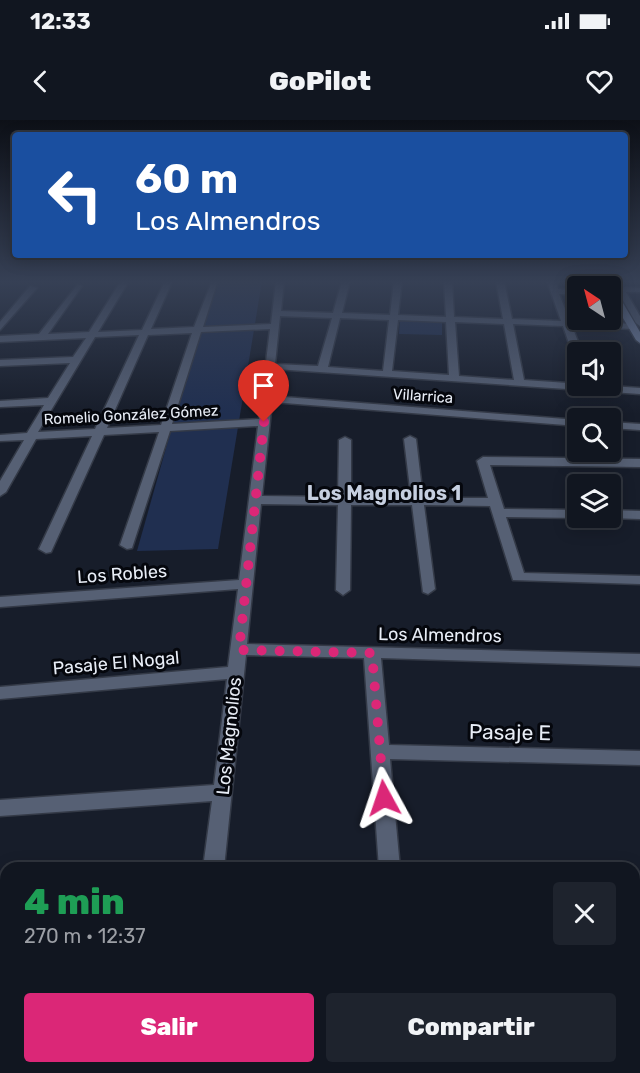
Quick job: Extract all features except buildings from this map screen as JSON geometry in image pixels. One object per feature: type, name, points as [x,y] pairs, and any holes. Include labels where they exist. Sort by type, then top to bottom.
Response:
[{"type":"street","points":[[42,337],[50,325]]},
{"type":"street","points":[[0,492],[75,360],[97,325]]},
{"type":"street","points":[[46,549],[149,325]]},
{"type":"street","points":[[127,545],[199,325]]},
{"type":"street","points":[[0,339],[198,329],[226,325]]},
{"type":"street","name":"Los Magnolios","points":[[215,862],[275,325]]},
{"type":"street","points":[[322,370],[334,325]]},
{"type":"street","points":[[387,374],[393,325]]},
{"type":"street","points":[[451,325],[454,378]]},
{"type":"street","points":[[509,325],[520,383]]},
{"type":"street","points":[[567,325],[573,342]]},
{"type":"street","points":[[0,363],[75,360]]},
{"type":"street","points":[[270,366],[567,385]]},
{"type":"street","points":[[621,389],[640,391]]},
{"type":"street","name":"Villarrica","points":[[267,399],[567,422]]},
{"type":"street","points":[[0,404],[51,402]]},
{"type":"street","name":"Romelio González Gómez","points":[[0,438],[264,422]]},
{"type":"street","points":[[621,426],[640,427]]},
{"type":"street","points":[[410,439],[428,589]]},
{"type":"street","points":[[343,590],[345,440]]},
{"type":"street","points":[[640,463],[483,461],[518,577],[640,580]]},
{"type":"street","points":[[255,500],[417,501],[567,513]]},
{"type":"street","points":[[621,514],[640,515]]},
{"type":"street","name":"Los Robles","points":[[0,602],[246,584]]},
{"type":"street","name":"Los Almendros","points":[[239,650],[640,660]]},
{"type":"street","points":[[372,653],[389,862]]},
{"type":"street","name":"Pasaje El Nogal","points":[[0,693],[236,672]]},
{"type":"street","name":"Pasaje E","points":[[380,752],[640,758]]},
{"type":"street","points":[[0,808],[223,792]]},
{"type":"shaded area","points":[[200,325],[255,325],[218,549],[137,551]]},
{"type":"shaded area","points":[[400,325],[442,325],[442,335],[399,334]]},
{"type":"district","name":"Los Magnolios 1","points":[[384,493]]},
{"type":"route","points":[[264,422],[239,650],[372,653],[384,798]]}]
